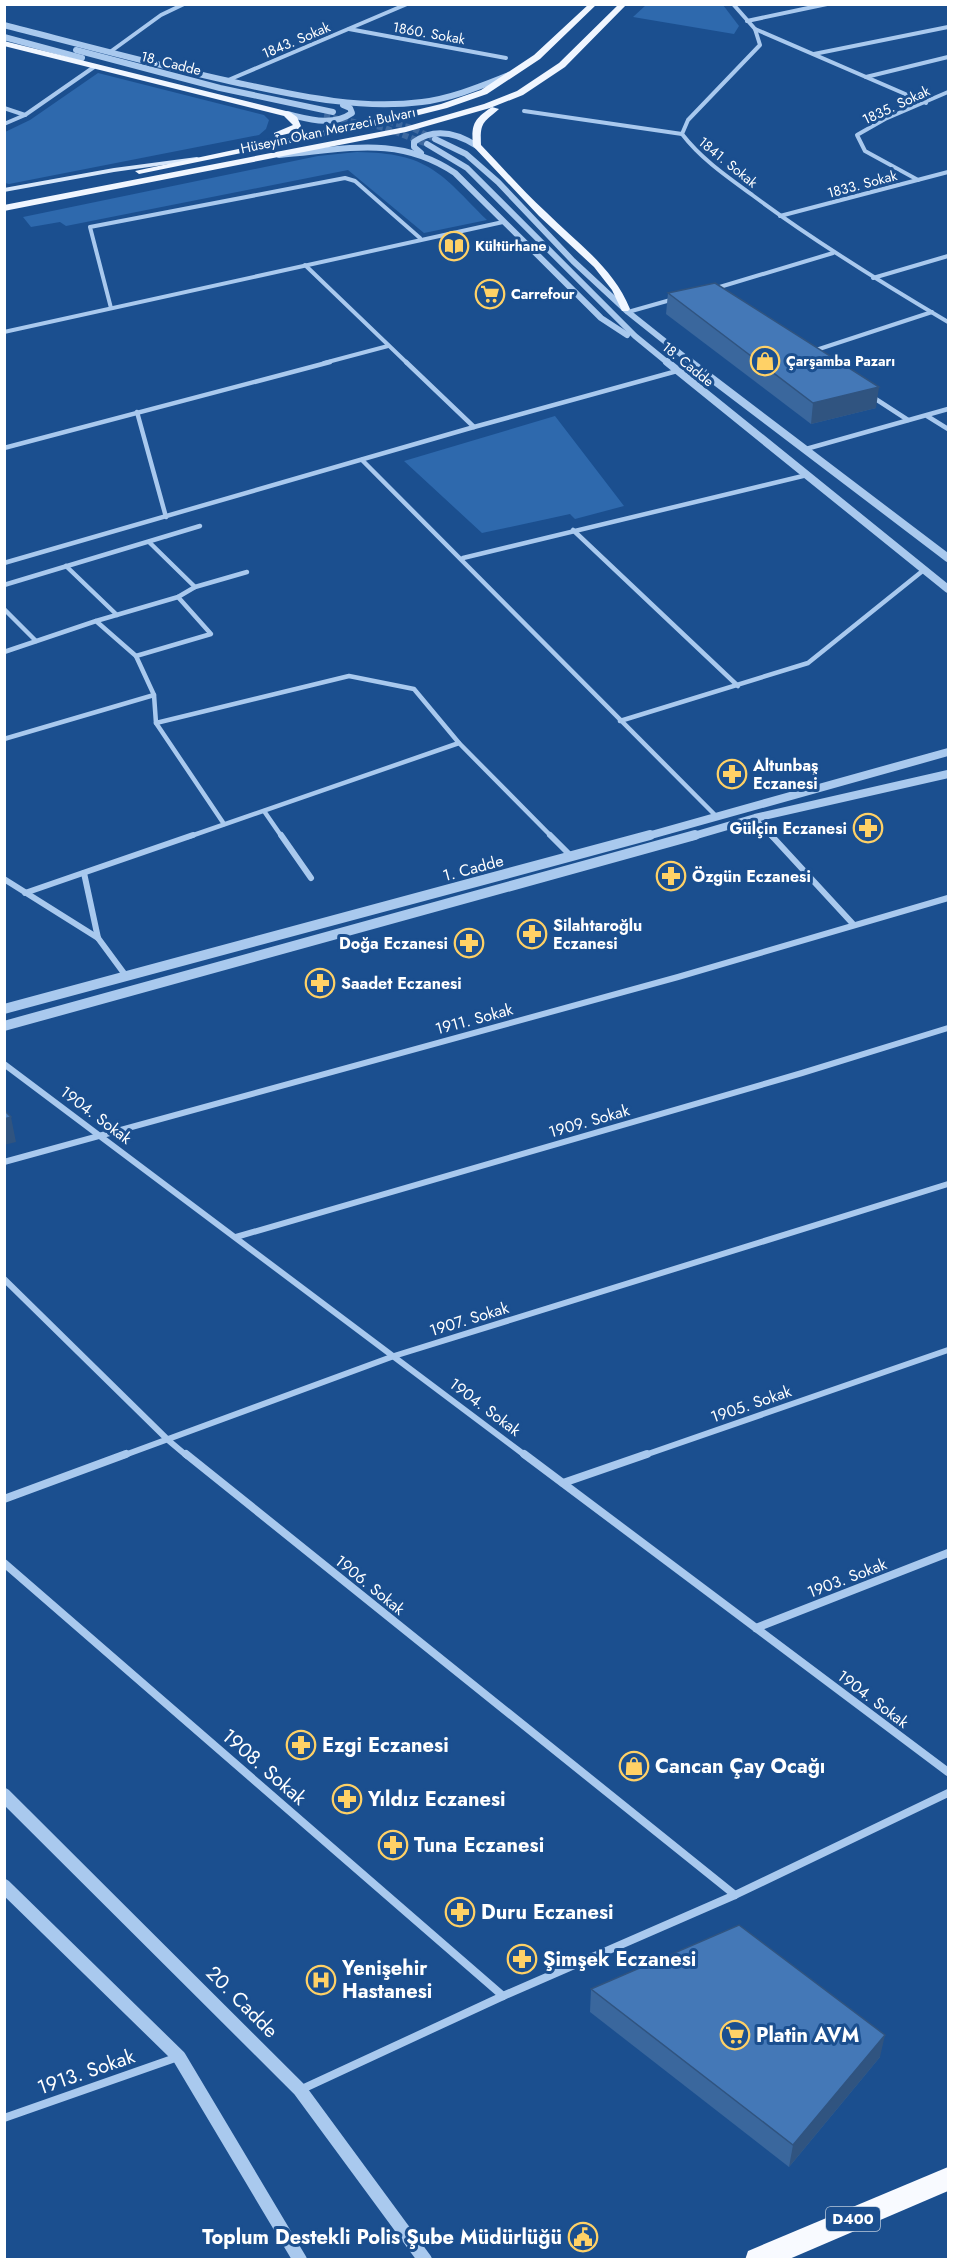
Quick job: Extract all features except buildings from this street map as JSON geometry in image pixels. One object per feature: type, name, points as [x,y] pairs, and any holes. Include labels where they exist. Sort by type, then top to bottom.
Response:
[{"type":"highway","name":"D400","points":[[757,2259],[948,2179]]},
{"type":"main road","name":"Hüseyin Okan Merzeci Bulvarı","points":[[4,199],[383,121],[444,106],[484,92],[537,57],[594,4]]},
{"type":"main road","name":"Hüseyin Okan Merzeci Bulvarı","points":[[4,208],[246,161],[456,116],[520,93],[562,64],[624,4]]},
{"type":"main road","points":[[4,43],[287,114],[294,119],[297,126],[292,130],[220,154]]},
{"type":"main road","points":[[520,93],[481,118],[476,130],[477,146],[542,214],[597,266],[617,289],[627,310]]},
{"type":"main road","points":[[6,189],[114,170],[197,159]]},
{"type":"main road","points":[[4,216],[125,191],[246,161]]},
{"type":"street","points":[[110,52],[161,15],[184,4]]},
{"type":"street","name":"1843. Sokak","points":[[226,81],[407,4]]},
{"type":"street","points":[[733,4],[755,29],[926,103]]},
{"type":"street","points":[[747,21],[827,4]]},
{"type":"street","points":[[4,25],[226,81],[339,103],[393,105],[439,100],[466,93],[512,74]]},
{"type":"street","points":[[814,54],[948,27]]},
{"type":"street","name":"1860. Sokak","points":[[349,29],[506,58]]},
{"type":"street","name":"1841. Sokak","points":[[755,29],[760,45],[688,120],[682,134],[706,160],[780,216],[833,253],[948,322]]},
{"type":"street","name":"18. Cadde","points":[[4,31],[220,88],[333,112]]},
{"type":"street","name":"18. Cadde","points":[[4,37],[221,93],[324,116]]},
{"type":"street","points":[[866,77],[948,57]]},
{"type":"street","points":[[4,124],[25,115],[94,67]]},
{"type":"street","name":"1835. Sokak","points":[[918,180],[865,151],[857,135],[885,118],[948,92]]},
{"type":"street","points":[[287,114],[321,121],[341,119],[350,115],[352,110],[339,103]]},
{"type":"street","points":[[4,108],[25,115]]},
{"type":"street","points":[[524,111],[682,134]]},
{"type":"street","points":[[422,154],[414,147],[414,142],[420,137],[432,134],[460,135],[477,146]]},
{"type":"street","name":"18. Cadde","points":[[435,139],[466,154],[498,182],[573,261],[627,310],[739,400],[948,558]]},
{"type":"street","name":"18. Cadde","points":[[427,144],[447,154],[466,168],[570,273],[657,355],[948,589]]},
{"type":"street","points":[[273,155],[364,147],[400,149],[422,154],[447,166],[601,318],[657,355]]},
{"type":"street","name":"1833. Sokak","points":[[780,216],[948,172]]},
{"type":"street","points":[[111,308],[90,227],[345,178],[355,181],[420,238]]},
{"type":"street","points":[[4,332],[420,238],[502,222]]},
{"type":"street","points":[[720,296],[711,290],[833,253]]},
{"type":"street","points":[[873,278],[948,256]]},
{"type":"street","points":[[305,265],[474,427]]},
{"type":"street","points":[[627,310],[680,298]]},
{"type":"street","points":[[816,359],[807,353],[932,312]]},
{"type":"street","points":[[4,448],[388,346]]},
{"type":"street","points":[[4,563],[474,427],[677,371]]},
{"type":"street","points":[[862,390],[908,420]]},
{"type":"street","points":[[806,449],[948,409]]},
{"type":"street","points":[[137,412],[166,517]]},
{"type":"street","points":[[927,416],[948,429]]},
{"type":"street","points":[[362,460],[463,558],[620,721],[717,817]]},
{"type":"street","points":[[463,558],[807,475]]},
{"type":"street","points":[[4,585],[200,526]]},
{"type":"street","points":[[573,530],[738,686]]},
{"type":"street","points":[[149,542],[195,587]]},
{"type":"street","points":[[66,566],[117,615]]},
{"type":"street","points":[[620,721],[808,663],[925,569]]},
{"type":"street","points":[[4,652],[96,621],[178,597],[195,587],[247,572]]},
{"type":"street","points":[[136,656],[211,634],[178,597]]},
{"type":"street","points":[[4,609],[36,641]]},
{"type":"street","points":[[96,621],[136,656],[153,695],[156,723],[224,824]]},
{"type":"street","points":[[156,723],[349,676],[414,689],[459,743],[571,857]]},
{"type":"street","points":[[4,739],[153,695]]},
{"type":"street","points":[[25,893],[459,743]]},
{"type":"street","name":"1. Cadde","points":[[4,1009],[571,857],[948,752]]},
{"type":"street","name":"1. Cadde","points":[[4,1026],[535,881],[755,818],[948,774]]},
{"type":"street","points":[[264,811],[311,878]]},
{"type":"street","points":[[755,818],[853,924]]},
{"type":"street","points":[[84,873],[98,938]]},
{"type":"street","points":[[5,879],[98,938],[126,976]]},
{"type":"street","name":"1911. Sokak","points":[[4,1162],[678,977],[948,898]]},
{"type":"street","name":"1909. Sokak","points":[[236,1237],[802,1073],[948,1028]]},
{"type":"street","name":"1904. Sokak","points":[[4,1064],[948,1772]]},
{"type":"street","name":"1907. Sokak","points":[[4,1499],[394,1356],[948,1184]]},
{"type":"street","name":"1906. Sokak","points":[[4,1279],[168,1440],[735,1895]]},
{"type":"street","name":"1905. Sokak","points":[[563,1483],[948,1350]]},
{"type":"street","name":"1903. Sokak","points":[[756,1628],[948,1553]]},
{"type":"street","name":"1908. Sokak","points":[[4,1563],[502,1996]]},
{"type":"street","points":[[300,2090],[502,1996],[735,1895],[948,1793]]},
{"type":"street","name":"20. Cadde","points":[[4,1795],[300,2090],[426,2259]]},
{"type":"street","points":[[4,1886],[178,2057],[300,2259]]},
{"type":"street","name":"1913. Sokak","points":[[4,2118],[178,2057]]},
{"type":"shaded area","points":[[646,5],[723,5],[739,26],[734,34],[633,17]]},
{"type":"shaded area","points":[[98,73],[264,115],[269,120],[266,129],[259,135],[5,183],[5,132],[30,120]]},
{"type":"shaded area","points":[[357,152],[401,156],[431,169],[444,178],[487,220],[424,233],[348,170],[66,226],[60,222],[31,227],[23,217],[318,156]]},
{"type":"shaded area","points":[[555,416],[624,506],[575,519],[570,514],[482,533],[404,461]]},
{"type":"tunnel","points":[[324,116],[385,128],[427,144]]},
{"type":"tunnel","points":[[379,119],[412,128],[435,139]]},
{"type":"place","name":"Kültürhane","points":[[454,246]]},
{"type":"place","name":"Carrefour","points":[[490,294]]},
{"type":"place","name":"Çarşamba Pazarı","points":[[765,361]]},
{"type":"place","name":"Altunbaş Eczanesi","points":[[732,774]]},
{"type":"place","name":"Gülçin Eczanesi","points":[[868,828]]},
{"type":"place","name":"Özgün Eczanesi","points":[[671,876]]},
{"type":"place","name":"Silahtaroğlu Eczanesi","points":[[532,934]]},
{"type":"place","name":"Doğa Eczanesi","points":[[469,943]]},
{"type":"place","name":"Saadet Eczanesi","points":[[320,983]]},
{"type":"place","name":"Ezgi Eczanesi","points":[[301,1745]]},
{"type":"place","name":"Cancan Çay Ocağı","points":[[634,1766]]},
{"type":"place","name":"Yıldız Eczanesi","points":[[347,1799]]},
{"type":"place","name":"Tuna Eczanesi","points":[[393,1845]]},
{"type":"place","name":"Duru Eczanesi","points":[[460,1912]]},
{"type":"place","name":"Şimşek Eczanesi","points":[[522,1959]]},
{"type":"place","name":"Yenişehir Hastanesi","points":[[321,1980]]},
{"type":"place","name":"Platin AVM","points":[[735,2035]]},
{"type":"place","name":"Toplum Destekli Polis Şube Müdürlüğü","points":[[583,2237]]}]
